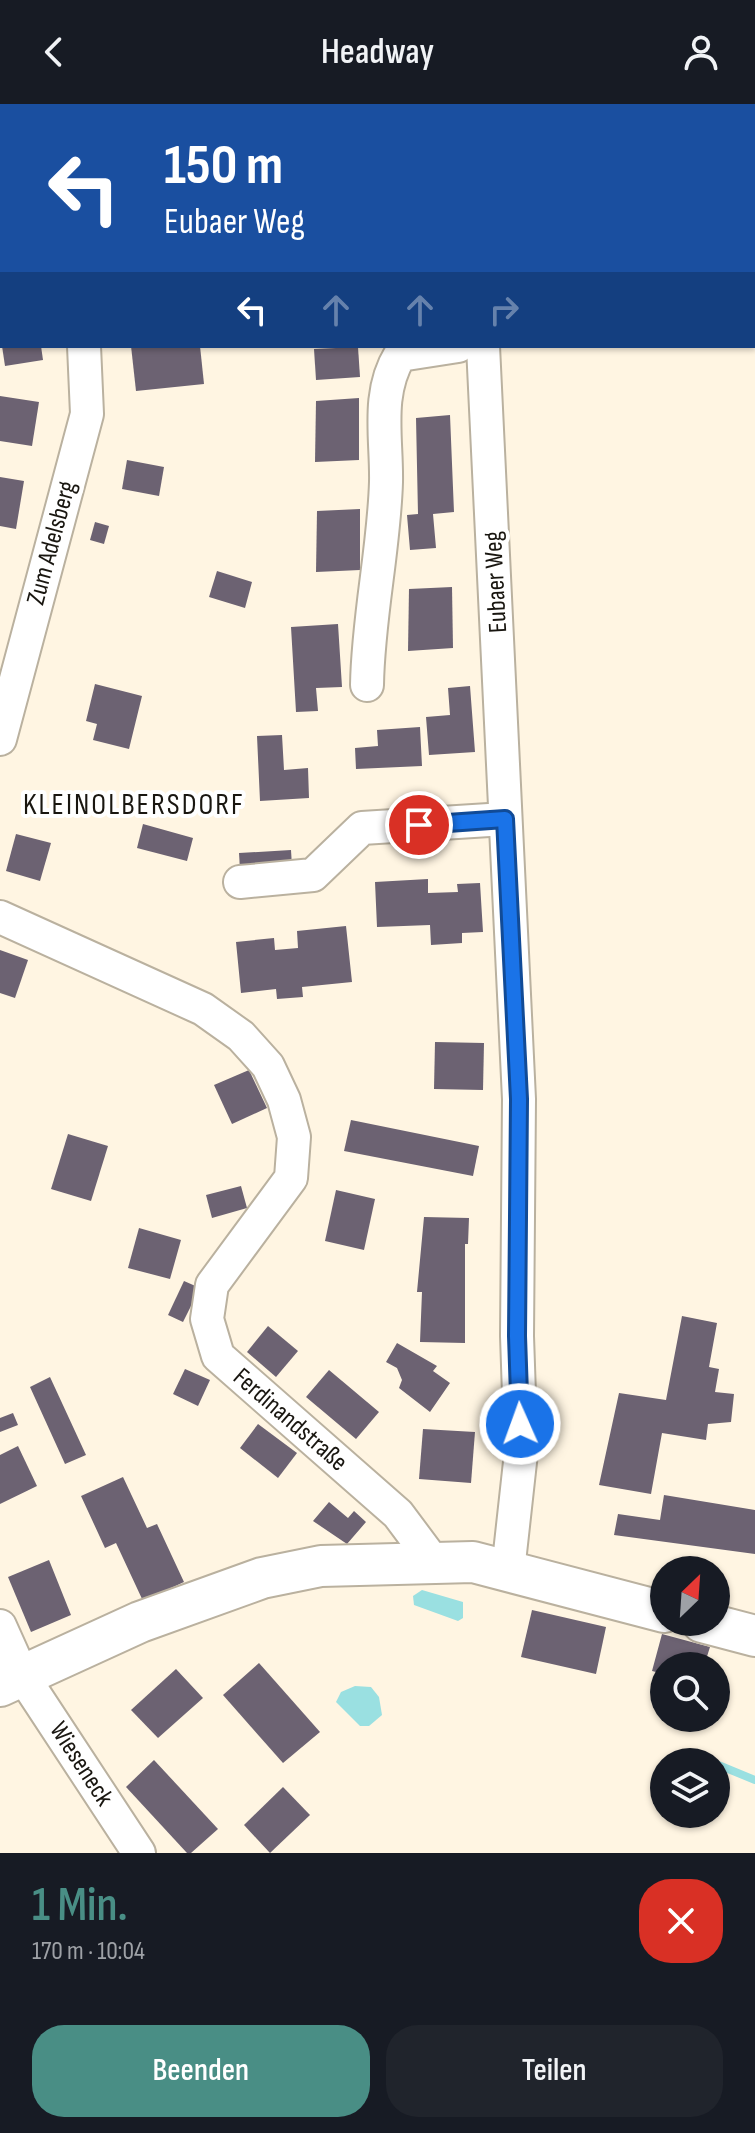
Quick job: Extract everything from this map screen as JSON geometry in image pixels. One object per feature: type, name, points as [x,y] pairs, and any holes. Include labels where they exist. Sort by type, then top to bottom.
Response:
[{"type":"street","name":"Zum Adelsberg","points":[[0,739],[87,414],[84,348]]},
{"type":"street","points":[[367,685],[367,636],[386,482],[384,421],[388,375],[400,355],[445,348]]},
{"type":"street","name":"Eubaer Weg","points":[[483,348],[502,686],[505,819],[519,1099],[517,1336],[521,1453],[508,1571]]},
{"type":"street","points":[[240,882],[313,875],[362,828],[505,819]]},
{"type":"street","name":"Ferdinandstraße","points":[[0,917],[203,1009],[241,1036],[268,1066],[284,1100],[294,1137],[291,1178],[212,1285],[207,1319],[218,1356],[398,1514],[433,1561]]},
{"type":"street","points":[[0,1626],[11,1680],[140,1622],[262,1578],[321,1566],[473,1562],[650,1608]]},
{"type":"street","points":[[730,1629],[755,1636]]},
{"type":"street","name":"Wieseneck","points":[[11,1680],[139,1853]]},
{"type":"water","points":[[422,1590],[463,1602],[463,1618],[458,1621],[414,1605],[413,1596]]},
{"type":"water","points":[[355,1686],[371,1687],[379,1697],[382,1715],[369,1726],[360,1726],[336,1702],[341,1692]]},
{"type":"building","points":[[2,348],[41,348],[43,360],[5,366]]},
{"type":"building","points":[[131,348],[200,348],[204,384],[136,391]]},
{"type":"building","points":[[358,348],[360,377],[316,380],[314,349]]},
{"type":"building","points":[[0,396],[39,402],[32,446],[0,441]]},
{"type":"building","points":[[359,398],[359,460],[315,462],[316,401]]},
{"type":"building","points":[[450,415],[454,512],[433,514],[436,548],[410,550],[407,515],[418,514],[416,418]]},
{"type":"building","points":[[127,460],[164,467],[159,496],[122,489]]},
{"type":"building","points":[[0,477],[24,481],[16,529],[0,526]]},
{"type":"building","points":[[360,509],[360,570],[316,572],[317,511]]},
{"type":"building","points":[[95,522],[109,526],[104,544],[90,540]]},
{"type":"building","points":[[217,571],[252,582],[245,608],[209,597]]},
{"type":"building","points":[[452,587],[453,648],[408,651],[409,589]]},
{"type":"building","points":[[338,624],[342,687],[316,688],[318,711],[296,712],[291,627]]},
{"type":"building","points":[[95,684],[142,696],[129,749],[93,740],[97,724],[86,721]]},
{"type":"building","points":[[470,686],[475,752],[429,755],[426,717],[450,715],[448,688]]},
{"type":"building","points":[[420,727],[422,766],[356,769],[355,748],[378,746],[377,730]]},
{"type":"building","points":[[282,735],[284,770],[308,768],[309,798],[260,801],[257,736]]},
{"type":"building","points":[[143,824],[193,838],[187,861],[137,848]]},
{"type":"building","points":[[16,834],[51,843],[40,881],[6,871]]},
{"type":"building","points":[[291,850],[292,867],[240,870],[239,853]]},
{"type":"building","points":[[428,879],[428,893],[458,892],[457,884],[480,883],[483,932],[462,933],[462,943],[431,945],[430,925],[377,927],[375,882]]},
{"type":"building","points":[[346,926],[352,982],[302,987],[303,997],[277,999],[276,989],[241,993],[236,942],[274,938],[275,950],[298,948],[297,931]]},
{"type":"building","points":[[0,950],[28,960],[15,998],[0,993]]},
{"type":"building","points":[[435,1042],[484,1043],[483,1090],[434,1089]]},
{"type":"building","points":[[249,1070],[267,1108],[232,1124],[214,1085]]},
{"type":"building","points":[[351,1120],[479,1146],[473,1176],[344,1151]]},
{"type":"building","points":[[68,1134],[108,1146],[91,1201],[51,1189]]},
{"type":"building","points":[[241,1186],[247,1208],[212,1218],[206,1195]]},
{"type":"building","points":[[336,1190],[375,1199],[364,1250],[325,1241]]},
{"type":"building","points":[[424,1217],[469,1218],[468,1244],[465,1244],[465,1343],[420,1342],[422,1292],[417,1292]]},
{"type":"building","points":[[139,1228],[181,1240],[170,1279],[128,1268]]},
{"type":"building","points":[[184,1281],[200,1288],[183,1322],[168,1315]]},
{"type":"building","points":[[682,1316],[717,1323],[709,1367],[719,1369],[715,1392],[734,1394],[731,1422],[708,1424],[706,1440],[662,1433],[651,1494],[599,1485],[619,1393],[666,1400]]},
{"type":"building","points":[[268,1326],[298,1351],[276,1377],[247,1352]]},
{"type":"building","points":[[397,1343],[437,1366],[433,1371],[450,1383],[430,1412],[399,1388],[402,1380],[397,1368],[386,1362]]},
{"type":"building","points":[[185,1369],[210,1380],[198,1406],[173,1394]]},
{"type":"building","points":[[329,1370],[379,1412],[356,1439],[306,1397]]},
{"type":"building","points":[[50,1377],[86,1455],[65,1464],[30,1387]]},
{"type":"building","points":[[13,1413],[18,1425],[0,1432],[0,1418]]},
{"type":"building","points":[[258,1424],[297,1453],[278,1478],[240,1448]]},
{"type":"building","points":[[423,1429],[475,1432],[471,1483],[419,1479]]},
{"type":"building","points":[[18,1446],[37,1486],[0,1504],[0,1455]]},
{"type":"building","points":[[123,1477],[147,1528],[157,1524],[184,1582],[143,1601],[116,1543],[105,1548],[81,1496]]},
{"type":"building","points":[[664,1495],[755,1510],[755,1554],[614,1535],[618,1514],[660,1520]]},
{"type":"building","points":[[329,1502],[348,1518],[354,1511],[366,1522],[347,1544],[313,1521]]},
{"type":"building","points":[[49,1560],[71,1615],[31,1632],[8,1577]]},
{"type":"building","points":[[532,1610],[606,1627],[596,1674],[521,1657]]},
{"type":"building","points":[[661,1636],[710,1647],[708,1652],[657,1652]]},
{"type":"building","points":[[259,1663],[320,1732],[283,1763],[223,1695]]},
{"type":"building","points":[[176,1669],[203,1698],[158,1738],[131,1710]]},
{"type":"building","points":[[154,1760],[218,1829],[191,1853],[187,1853],[126,1787]]},
{"type":"building","points":[[283,1787],[310,1815],[270,1853],[244,1825]]},
{"type":"waterway","points":[[730,1770],[755,1780]]},
{"type":"district","name":"KLEINOLBERSDORF","points":[[134,805]]},
{"type":"route","points":[[419,825],[505,819],[513,928],[519,1099],[517,1336],[520,1424]]}]
